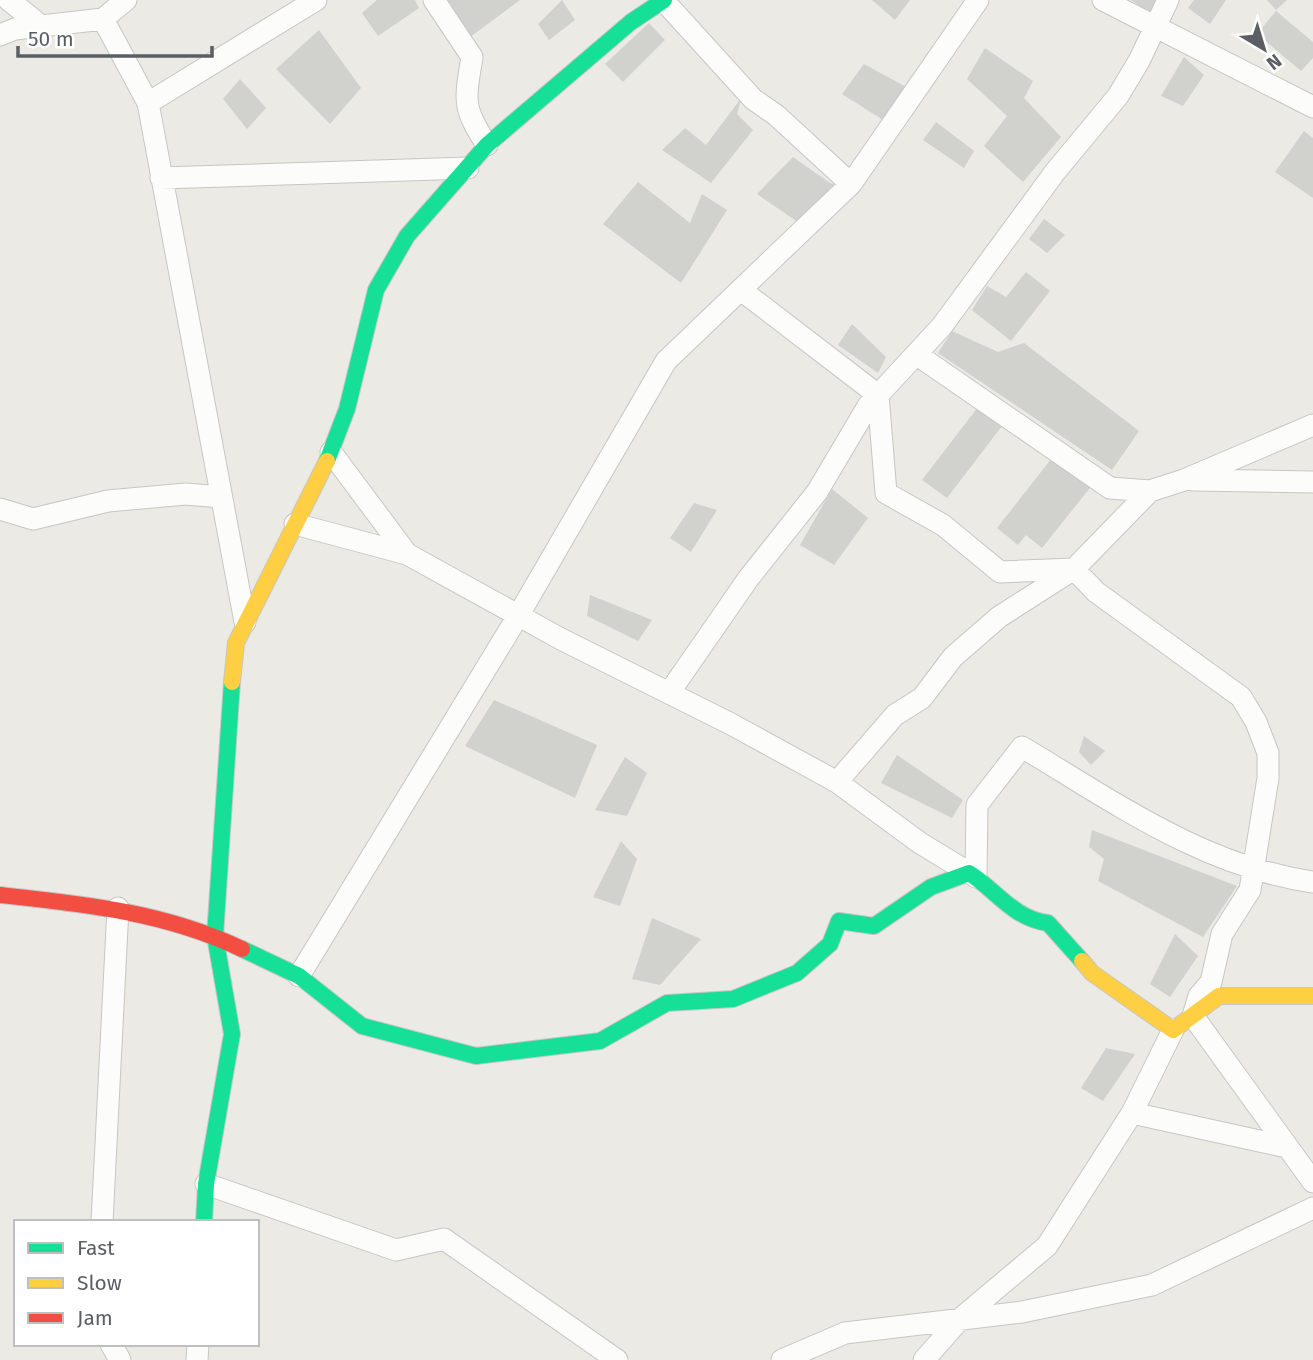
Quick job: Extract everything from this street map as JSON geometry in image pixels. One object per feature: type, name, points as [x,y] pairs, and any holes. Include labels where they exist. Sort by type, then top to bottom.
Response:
[{"type":"street","points":[[9,0],[41,26]]},
{"type":"street","points":[[0,35],[15,29],[103,19],[126,0]]},
{"type":"street","points":[[148,103],[316,0]]},
{"type":"street","points":[[434,0],[472,57],[468,116],[487,145]]},
{"type":"street","points":[[204,1220],[206,1184],[232,1034],[215,936],[228,713],[236,643],[331,452],[347,409],[376,290],[407,236],[487,145],[631,22],[664,0],[753,99],[776,115],[850,184]]},
{"type":"street","points":[[299,976],[518,616],[666,362],[850,184],[978,0]]},
{"type":"street","points":[[1103,0],[1313,107]]},
{"type":"street","points":[[669,694],[748,579],[817,492],[857,421],[942,326],[1055,172],[1118,96],[1139,61],[1168,0]]},
{"type":"street","points":[[103,19],[148,103],[245,622]]},
{"type":"street","points":[[161,178],[468,168]]},
{"type":"street","points":[[741,290],[878,395],[886,493],[943,525],[1000,572],[1074,569],[1096,592],[1241,697],[1256,722],[1268,753],[1250,890],[1222,934],[1210,982],[1199,996],[1193,1016]]},
{"type":"street","points":[[916,354],[1110,488],[1150,491],[1184,480],[1313,425]]},
{"type":"street","points":[[331,452],[407,554]]},
{"type":"street","points":[[1184,480],[1313,482]]},
{"type":"street","points":[[837,782],[895,715],[922,698],[953,657],[999,617],[1074,569],[1150,491]]},
{"type":"street","points":[[0,509],[33,519],[108,501],[186,494],[221,497]]},
{"type":"street","points":[[295,524],[407,554],[518,616],[837,782],[920,843],[975,877]]},
{"type":"street","points":[[975,877],[977,805],[1023,747],[1161,830],[1253,870],[1313,882]]},
{"type":"street","points":[[0,895],[118,908],[215,936],[299,976],[362,1026],[477,1056],[600,1041],[667,1003],[733,999],[797,973],[830,944],[838,921],[874,926],[955,875],[969,873],[998,892],[1021,918],[1033,923],[1048,923],[1093,973],[1173,1030]]},
{"type":"street","points":[[102,1220],[118,908]]},
{"type":"street","points":[[924,1360],[960,1319],[1047,1246],[1132,1114],[1173,1030],[1219,996],[1313,996]]},
{"type":"street","points":[[1193,1016],[1313,1182]]},
{"type":"street","points":[[1132,1114],[1287,1147]]},
{"type":"street","points":[[206,1184],[396,1250],[444,1239],[617,1360]]},
{"type":"street","points":[[782,1360],[845,1333],[1022,1312],[1153,1285],[1313,1208]]},
{"type":"building","points":[[377,0],[415,0],[419,8],[378,36],[362,13]]},
{"type":"building","points":[[441,0],[520,0],[466,40]]},
{"type":"building","points":[[562,0],[575,20],[549,40],[538,24]]},
{"type":"building","points":[[872,0],[910,0],[895,20]]},
{"type":"building","points":[[1131,0],[1161,0],[1152,14]]},
{"type":"building","points":[[1194,0],[1226,0],[1210,24],[1188,8]]},
{"type":"building","points":[[1267,0],[1287,0],[1276,10]]},
{"type":"building","points":[[1276,11],[1313,42],[1313,58],[1301,71],[1257,34]]},
{"type":"building","points":[[649,23],[665,40],[623,82],[605,64]]},
{"type":"building","points":[[319,30],[361,88],[330,124],[276,69]]},
{"type":"building","points":[[985,48],[1033,81],[1024,98],[1061,137],[1023,182],[984,146],[1007,116],[967,79]]},
{"type":"building","points":[[1184,57],[1204,75],[1183,106],[1161,96]]},
{"type":"building","points":[[864,64],[908,88],[883,120],[842,94]]},
{"type":"building","points":[[240,79],[266,108],[247,129],[223,99]]},
{"type":"building","points":[[742,97],[737,114],[753,130],[711,183],[662,150],[685,128],[706,145]]},
{"type":"building","points":[[936,122],[974,151],[964,168],[923,140]]},
{"type":"building","points":[[1304,131],[1313,138],[1313,198],[1275,172]]},
{"type":"building","points":[[793,157],[830,183],[847,188],[802,225],[757,194]]},
{"type":"building","points":[[638,182],[690,223],[702,194],[727,210],[681,283],[603,224]]},
{"type":"building","points":[[1044,219],[1065,235],[1047,253],[1029,239]]},
{"type":"building","points":[[1026,272],[1050,291],[1011,341],[972,310],[987,286],[1006,297]]},
{"type":"building","points":[[852,324],[886,357],[878,373],[838,345]]},
{"type":"building","points":[[952,331],[998,352],[1024,343],[1139,431],[1112,470],[938,353]]},
{"type":"building","points":[[978,407],[1002,426],[947,498],[922,480]]},
{"type":"building","points":[[1055,454],[1093,484],[1042,548],[1026,535],[1018,545],[997,528]]},
{"type":"building","points":[[832,489],[868,518],[834,565],[800,545]]},
{"type":"building","points":[[694,503],[717,510],[691,552],[670,538]]},
{"type":"building","points":[[590,595],[652,620],[638,641],[587,616]]},
{"type":"building","points":[[494,700],[597,745],[575,798],[465,746]]},
{"type":"building","points":[[1084,736],[1105,751],[1091,765],[1079,752]]},
{"type":"building","points":[[897,755],[963,800],[952,818],[881,783]]},
{"type":"building","points":[[625,757],[647,773],[627,816],[595,810]]},
{"type":"building","points":[[1092,830],[1237,886],[1203,937],[1098,881],[1104,859],[1089,847]]},
{"type":"building","points":[[621,841],[637,859],[620,906],[593,897]]},
{"type":"building","points":[[652,918],[701,939],[660,985],[632,979]]},
{"type":"building","points":[[1175,934],[1198,956],[1170,997],[1150,984]]},
{"type":"building","points":[[1106,1048],[1135,1054],[1103,1101],[1081,1088]]},
{"type":"traffic: fast","points":[[327,461],[347,409],[376,290],[407,236],[487,145],[631,22],[664,0]]},
{"type":"traffic: fast","points":[[204,1220],[206,1184],[232,1034],[215,936],[232,682]]},
{"type":"traffic: fast","points":[[242,949],[299,976],[362,1026],[476,1056],[600,1041],[667,1003],[733,999],[797,973],[830,944],[839,921],[874,926],[931,887],[969,873],[1015,910],[1048,923],[1082,961]]},
{"type":"traffic: slow","points":[[232,682],[236,643],[327,461]]},
{"type":"traffic: slow","points":[[1082,961],[1092,973],[1173,1030],[1219,996],[1313,996]]},
{"type":"traffic: jam","points":[[0,895],[93,906],[154,918],[213,936],[242,949]]}]
